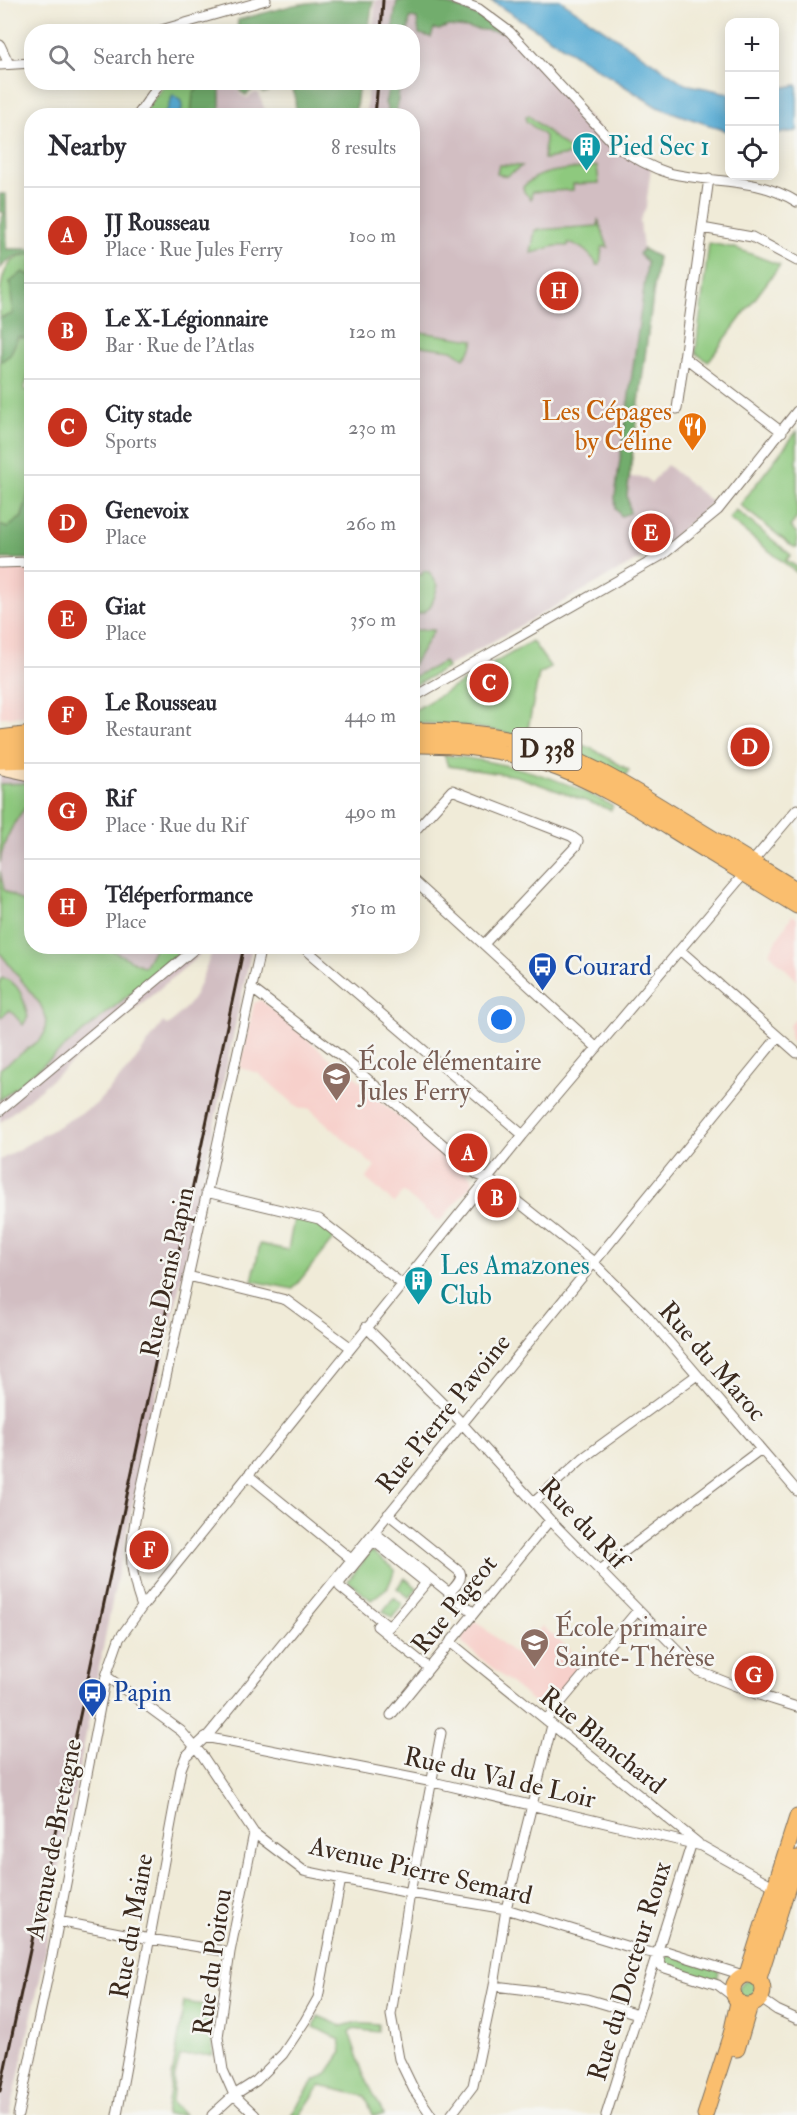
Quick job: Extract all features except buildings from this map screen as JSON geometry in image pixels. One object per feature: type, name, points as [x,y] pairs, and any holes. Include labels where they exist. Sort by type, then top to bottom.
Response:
[{"type":"main road","name":"D 338","points":[[420,732],[521,756],[572,774],[635,806],[728,864],[748,868],[797,890]]},
{"type":"main road","name":"D 338","points":[[420,743],[469,732],[526,742],[577,761],[622,783],[748,868],[797,906]]},
{"type":"main road","points":[[0,738],[24,735]]},
{"type":"main road","points":[[0,747],[24,746]]},
{"type":"main road","points":[[0,761],[24,760]]},
{"type":"main road","points":[[750,1976],[797,1817]]},
{"type":"main road","points":[[746,2001],[733,1993],[735,1983],[750,1976],[797,1858]]},
{"type":"main road","points":[[705,2115],[731,2034],[746,2001],[764,1988],[750,1976]]},
{"type":"main road","points":[[716,2115],[746,2001]]},
{"type":"street","points":[[228,0],[236,9]]},
{"type":"street","points":[[181,24],[266,0]]},
{"type":"street","points":[[455,0],[479,9],[510,32],[615,145],[628,154],[651,167],[672,174],[745,183],[774,190],[797,202]]},
{"type":"street","points":[[0,45],[4,65],[24,64]]},
{"type":"street","points":[[143,108],[155,90]]},
{"type":"street","points":[[677,409],[709,178]]},
{"type":"street","points":[[702,228],[752,237],[797,261]]},
{"type":"street","points":[[684,357],[782,432]]},
{"type":"street","points":[[420,693],[664,554],[718,510],[797,411]]},
{"type":"street","points":[[0,563],[24,562]]},
{"type":"street","points":[[0,767],[24,772]]},
{"type":"street","points":[[420,825],[452,790],[571,836],[578,841],[576,846],[484,944]]},
{"type":"street","name":"Avenue de Bretagne","points":[[18,2115],[106,1676],[119,1640],[142,1607],[366,1327],[523,1135],[670,960],[681,951],[797,809]]},
{"type":"street","points":[[420,886],[597,1048]]},
{"type":"street","points":[[681,951],[797,1053]]},
{"type":"street","points":[[0,1111],[188,954]]},
{"type":"street","name":"Rue Denis Papin","points":[[142,1607],[131,1568],[132,1540],[259,954]]},
{"type":"street","points":[[311,954],[523,1135]]},
{"type":"street","name":"Rue du Maroc","points":[[251,988],[342,1057],[478,1175],[489,1179],[592,1262],[646,1315],[797,1491]]},
{"type":"street","name":"Rue Pierre Pavoine","points":[[194,1747],[205,1737],[330,1586],[592,1262],[778,1037]]},
{"type":"street","points":[[206,1192],[319,1219],[402,1284]]},
{"type":"street","points":[[188,1276],[286,1299],[350,1347]]},
{"type":"street","name":"Rue du Rif","points":[[366,1327],[698,1671],[797,1707]]},
{"type":"street","points":[[534,1502],[583,1458],[697,1375]]},
{"type":"street","points":[[600,1570],[761,1449]]},
{"type":"street","points":[[248,1475],[351,1559]]},
{"type":"street","points":[[388,1514],[460,1572],[462,1576],[460,1580],[449,1593]]},
{"type":"street","name":"Rue Pageot","points":[[391,1715],[550,1520]]},
{"type":"street","points":[[374,1532],[474,1613]]},
{"type":"street","points":[[376,1543],[426,1583],[389,1628],[340,1587],[340,1582],[371,1544],[376,1543]]},
{"type":"street","points":[[330,1586],[429,1668]]},
{"type":"street","points":[[451,2115],[473,2086],[494,1986],[506,1909],[549,1723],[638,1610]]},
{"type":"street","name":"Rue Blanchard","points":[[450,1642],[692,1841]]},
{"type":"street","name":"Avenue Pierre Semard","points":[[106,1676],[180,1731],[202,1755],[254,1833],[304,1871],[410,1893],[506,1909],[657,1954],[666,1951],[750,1976]]},
{"type":"street","points":[[431,2115],[414,2090],[399,2059],[391,2015],[410,1893],[441,1733]]},
{"type":"street","name":"Rue du Val de Loir","points":[[205,1737],[433,1782],[692,1841],[775,1887]]},
{"type":"street","name":"Rue du Maine","points":[[117,2115],[181,1769],[186,1756],[194,1747]]},
{"type":"street","name":"Rue du Poitou","points":[[234,2095],[223,2070],[218,2037],[230,1952],[254,1833]]},
{"type":"street","name":"Rue du Docteur Roux","points":[[606,2115],[692,1841]]},
{"type":"street","points":[[212,2115],[234,2095],[256,2081],[283,2054],[318,1998],[341,1879]]},
{"type":"street","points":[[58,1921],[230,1952]]},
{"type":"street","name":"Avenue Pierre Semard","points":[[657,1954],[662,1967],[718,1985],[746,2001]]},
{"type":"street","points":[[494,1986],[587,1999],[638,2014]]},
{"type":"street","points":[[746,2001],[777,2010],[797,2019]]},
{"type":"street","points":[[234,2095],[255,2115]]},
{"type":"shaded area","points":[[375,0],[455,0],[495,20],[615,145],[651,167],[646,207],[640,221],[643,249],[658,257],[630,477],[646,478],[651,483],[667,465],[712,502],[666,544],[420,682],[420,108],[366,108],[368,90],[420,90],[420,24],[373,24]]},
{"type":"shaded area","points":[[161,90],[238,90],[247,98],[256,92],[259,94],[264,108],[149,108]]},
{"type":"shaded area","points":[[24,562],[24,716],[0,717],[0,563]]},
{"type":"shaded area","points":[[24,774],[24,954],[201,954],[0,1123],[0,775]]},
{"type":"shaded area","points":[[792,915],[797,918],[797,980],[769,953]]},
{"type":"shaded area","points":[[211,954],[251,954],[113,1597],[42,1969],[10,2115],[0,2115],[0,1160],[95,1105],[132,1065],[163,1022],[168,1026],[195,995]]},
{"type":"shaded area","name":"École élémentaire Jules Ferry","points":[[261,1000],[339,1066],[341,1064],[377,1093],[375,1097],[472,1178],[473,1183],[439,1222],[403,1192],[394,1203],[366,1179],[375,1167],[309,1108],[300,1109],[258,1073],[240,1068],[254,1003]]},
{"type":"shaded area","points":[[797,1017],[797,1045],[791,1039],[789,1026]]},
{"type":"shaded area","name":"École primaire Sainte-Thérèse","points":[[476,1621],[517,1656],[542,1626],[569,1649],[573,1664],[580,1670],[546,1712],[462,1643],[462,1637]]},
{"type":"green space","points":[[330,0],[373,1],[369,24],[238,24],[238,20],[294,5]]},
{"type":"green space","points":[[419,0],[441,3],[463,10],[501,32],[448,26],[439,30],[434,29],[431,37],[420,34],[420,24],[418,24],[417,19],[410,18],[409,24],[393,24],[397,1]]},
{"type":"green space","points":[[161,90],[205,90],[201,108],[147,108]]},
{"type":"green space","points":[[196,90],[220,90],[220,108],[192,108],[193,94]]},
{"type":"green space","points":[[240,90],[252,90],[246,95]]},
{"type":"green space","points":[[292,90],[358,90],[356,108],[296,108],[295,96]]},
{"type":"green space","points":[[388,90],[399,90],[397,108],[387,108],[385,103]]},
{"type":"green space","points":[[526,116],[529,116],[574,154],[544,159],[545,136],[526,121]]},
{"type":"green space","points":[[499,165],[522,166],[507,176],[497,174]]},
{"type":"green space","points":[[597,166],[599,183],[573,184],[573,190],[532,192],[531,199],[524,192],[523,187],[538,176]]},
{"type":"green space","points":[[0,194],[6,194],[7,249],[24,249],[24,255],[14,257],[0,269],[0,224],[4,213],[0,211]]},
{"type":"green space","points":[[598,219],[608,247],[602,247],[600,265],[596,265],[596,262],[580,248],[568,243],[568,246],[553,247],[531,253],[535,230],[598,226]]},
{"type":"green space","points":[[709,243],[735,248],[780,265],[708,362],[696,353],[696,350]]},
{"type":"green space","points":[[643,249],[658,257],[627,495],[630,513],[621,516],[616,509],[615,496],[646,273],[647,262],[639,254]]},
{"type":"green space","points":[[24,255],[24,278],[10,282],[14,314],[0,318],[0,294],[4,275],[13,261]]},
{"type":"green space","points":[[24,272],[24,338],[18,337],[10,355],[0,362],[0,318],[13,314],[10,282]]},
{"type":"green space","points":[[420,332],[474,340],[472,348],[464,358],[452,350],[420,346]]},
{"type":"green space","points":[[18,337],[24,338],[24,510],[22,517],[7,528],[0,525],[0,362],[10,355]]},
{"type":"green space","points":[[797,431],[797,518],[790,527],[797,533],[797,548],[740,505]]},
{"type":"green space","points":[[24,510],[24,559],[0,559],[0,525],[7,528],[22,517]]},
{"type":"green space","points":[[736,510],[791,555],[786,560],[797,567],[797,573],[729,519]]},
{"type":"green space","points":[[423,571],[429,572],[438,585],[431,606],[420,614],[420,575]]},
{"type":"green space","points":[[420,630],[434,630],[420,653]]},
{"type":"green space","points":[[532,641],[551,668],[539,674],[528,728],[591,748],[629,770],[625,776],[575,753],[522,737],[467,726],[420,723],[420,707]]},
{"type":"green space","points":[[444,662],[447,668],[420,682],[420,674]]},
{"type":"green space","points":[[444,755],[510,766],[531,772],[573,786],[613,806],[611,810],[516,776],[448,766]]},
{"type":"green space","points":[[24,783],[24,810],[11,829],[0,863],[0,784]]},
{"type":"green space","points":[[0,871],[4,890],[24,903],[24,954],[119,954],[144,967],[151,954],[177,954],[0,1100],[0,1069],[41,1039],[45,1032],[46,1017],[40,1004],[0,953]]},
{"type":"green space","points":[[2,978],[14,984],[21,993],[28,1017],[23,1025],[10,1010],[0,1018],[0,980]]},
{"type":"green space","points":[[295,1213],[319,1219],[338,1233],[293,1289],[252,1281],[260,1244],[288,1250]]},
{"type":"green space","points":[[371,1551],[395,1570],[388,1587],[371,1600],[348,1581]]},
{"type":"green space","points":[[405,1578],[417,1588],[410,1598],[397,1588]]},
{"type":"green space","points":[[394,1597],[403,1605],[392,1618],[383,1611]]},
{"type":"green space","points":[[669,1954],[719,1971],[717,1981],[663,1964],[664,1956]]},
{"type":"green space","points":[[745,1980],[753,1980],[759,1986],[759,1994],[753,2000],[745,2000],[739,1994],[739,1986]]},
{"type":"green space","points":[[184,2002],[211,2006],[213,2055],[180,2056],[174,2080],[172,2103],[184,2115],[166,2115]]},
{"type":"green space","points":[[318,2016],[342,2026],[353,2023],[378,2025],[378,2032],[352,2029],[349,2032],[363,2073],[384,2115],[373,2115],[365,2096],[320,2086],[300,2115],[291,2115],[313,2082],[327,2074],[342,2052],[340,2040],[314,2027]]},
{"type":"water","points":[[490,0],[560,0],[685,84],[725,92],[725,131],[657,107]]},
{"type":"water","points":[[797,85],[797,131],[779,133],[779,88]]},
{"type":"water","points":[[173,95],[181,101],[182,108],[168,108]]},
{"type":"railway","points":[[382,24],[383,0]]},
{"type":"railway","points":[[376,108],[377,90]]},
{"type":"railway","points":[[0,2091],[242,954]]},
{"type":"place","name":"Pied Sec 1","points":[[587,172]]},
{"type":"place","name":"Téléperformance","points":[[559,291]]},
{"type":"place","name":"Les Cépages by Céline","points":[[693,452]]},
{"type":"place","name":"Giat","points":[[651,533]]},
{"type":"place","name":"City stade","points":[[489,683]]},
{"type":"place","name":"Genevoix","points":[[750,747]]},
{"type":"place","name":"Courard","points":[[543,992]]},
{"type":"place","name":"École élémentaire Jules Ferry","points":[[337,1102]]},
{"type":"place","name":"JJ Rousseau","points":[[468,1153]]},
{"type":"place","name":"Le X-Légionnaire","points":[[497,1198]]},
{"type":"place","name":"Les Amazones Club","points":[[419,1306]]},
{"type":"place","name":"Le Rousseau","points":[[149,1550]]},
{"type":"place","name":"École primaire Sainte-Thérèse","points":[[534,1668]]},
{"type":"place","name":"Rif","points":[[754,1675]]},
{"type":"place","name":"Papin","points":[[92,1718]]}]
